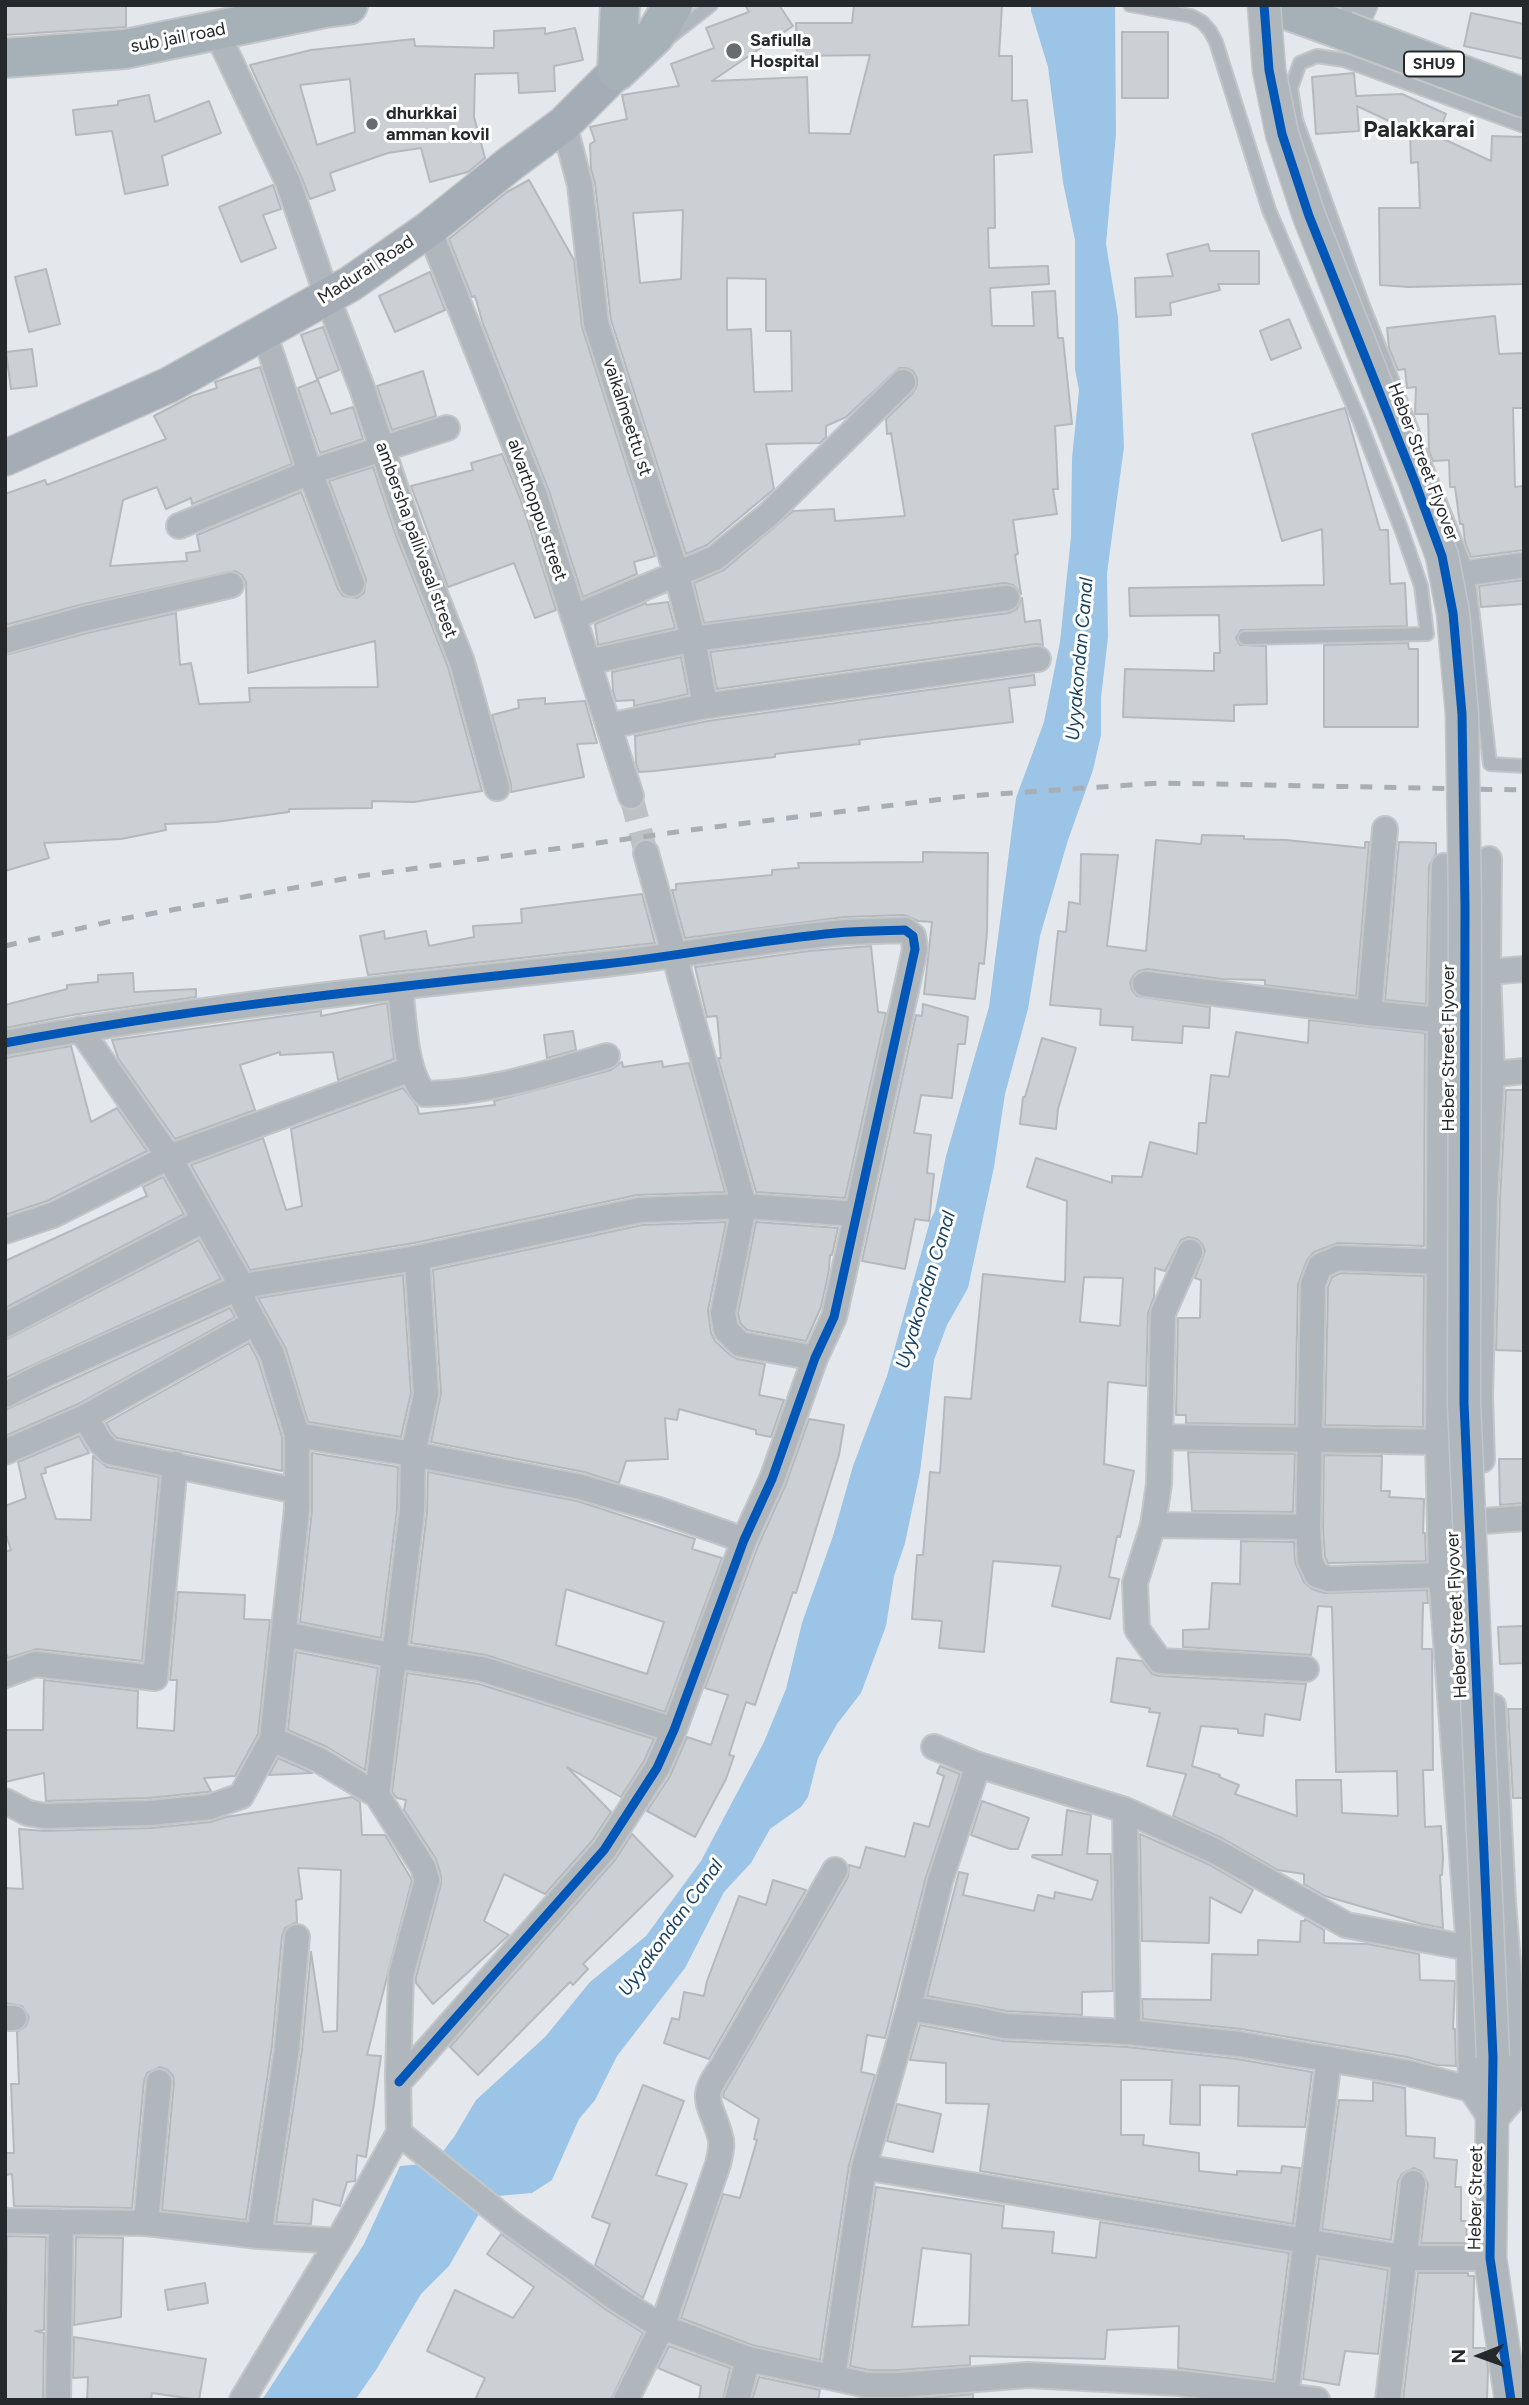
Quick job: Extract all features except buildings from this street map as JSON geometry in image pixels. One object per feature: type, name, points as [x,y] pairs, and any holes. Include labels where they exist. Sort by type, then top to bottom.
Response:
[{"type":"main road","name":"sub jail road","points":[[5,58],[125,49],[348,5]]},
{"type":"main road","points":[[617,71],[620,5]]},
{"type":"main road","name":"Madurai Road","points":[[5,458],[169,385],[350,284],[429,229],[564,124],[654,35],[673,5]]},
{"type":"main road","name":"SHU9","points":[[1273,5],[1524,98]]},
{"type":"street","name":"Heber Street Flyover","points":[[1264,5],[1269,70],[1282,134],[1309,216],[1429,519],[1441,556],[1453,612],[1462,714],[1465,893],[1464,1403],[1493,2057],[1493,2122]]},
{"type":"street","name":"ambersha pallivasal street","points":[[216,31],[288,182],[410,531],[462,662],[497,788]]},
{"type":"street","name":"vaikalmeettu st","points":[[564,124],[580,184],[596,323],[677,575],[705,706]]},
{"type":"street","name":"alvarthoppu street","points":[[429,229],[535,496],[631,796]]},
{"type":"street","points":[[264,332],[310,472],[352,584]]},
{"type":"street","points":[[574,617],[715,558],[768,515],[903,382]]},
{"type":"street","points":[[178,526],[310,472],[447,428]]},
{"type":"street","points":[[1468,573],[1524,565]]},
{"type":"street","points":[[5,641],[83,619],[232,585]]},
{"type":"street","points":[[588,662],[692,639],[1007,598]]},
{"type":"street","points":[[608,726],[705,706],[1038,659]]},
{"type":"street","points":[[1369,1013],[1385,829]]},
{"type":"street","points":[[646,853],[744,1206],[723,1313],[726,1331],[740,1344],[815,1358]]},
{"type":"street","points":[[1444,866],[1440,1020],[1438,1442],[1441,1576],[1469,1948],[1471,2089],[1493,2122],[1512,2100],[1518,2015],[1503,1902],[1480,1397],[1485,1198],[1492,1073],[1488,972],[1489,859]]},
{"type":"street","points":[[5,1044],[80,1029],[400,987],[674,957],[835,933],[905,930],[913,936],[915,948],[834,1317],[815,1358],[772,1479],[744,1540],[674,1730],[657,1768],[604,1850],[399,2082]]},
{"type":"street","points":[[1488,972],[1524,970]]},
{"type":"street","points":[[1145,984],[1440,1020]]},
{"type":"street","points":[[400,987],[411,1069],[418,1087],[425,1094],[454,1093],[529,1079],[607,1056]]},
{"type":"street","points":[[5,1801],[28,1813],[45,1816],[150,1813],[210,1807],[241,1796],[272,1739],[297,1509],[297,1435],[272,1354],[244,1303],[242,1286],[169,1157],[80,1029]]},
{"type":"street","points":[[5,1231],[53,1215],[169,1157],[411,1069]]},
{"type":"street","points":[[1440,1083],[1492,1073],[1524,1071]]},
{"type":"street","points":[[5,1395],[242,1286],[417,1258],[640,1210],[744,1206],[857,1214]]},
{"type":"street","points":[[5,1325],[204,1220]]},
{"type":"street","points":[[1190,1252],[1163,1313],[1159,1484],[1153,1525],[1135,1583],[1137,1629],[1160,1661],[1306,1669]]},
{"type":"street","points":[[377,1795],[412,1510],[414,1454],[426,1394],[417,1258]]},
{"type":"street","points":[[1440,1262],[1338,1258],[1320,1266],[1313,1284],[1308,1527],[1310,1561],[1317,1575],[1329,1579],[1441,1576]]},
{"type":"street","points":[[5,1452],[85,1417],[254,1323]]},
{"type":"street","points":[[85,1417],[100,1442],[110,1452],[297,1491]]},
{"type":"street","points":[[297,1435],[414,1454],[581,1487],[659,1510],[744,1540]]},
{"type":"street","points":[[1160,1437],[1438,1442]]},
{"type":"street","points":[[5,1675],[35,1664],[155,1678],[175,1464]]},
{"type":"street","points":[[1484,1521],[1524,1518]]},
{"type":"street","points":[[1153,1525],[1308,1527]]},
{"type":"street","points":[[284,1634],[395,1656],[482,1669],[674,1730]]},
{"type":"street","points":[[242,2400],[338,2241],[399,2133],[401,1975],[427,1880],[423,1867],[377,1795],[319,1760],[272,1739]]},
{"type":"street","points":[[933,1747],[978,1765],[1125,1810],[1215,1851],[1346,1924],[1469,1948]]},
{"type":"street","points":[[833,2376],[864,2167],[909,2008],[940,1881],[978,1765]]},
{"type":"street","points":[[1125,1810],[1128,2032]]},
{"type":"street","points":[[626,2400],[662,2327],[721,2150],[721,2137],[707,2102],[710,2084],[835,1870]]},
{"type":"street","points":[[259,2236],[287,2048],[297,1937]]},
{"type":"street","points":[[909,2008],[974,2018],[1005,2026],[1128,2032],[1239,2044],[1404,2072],[1471,2089]]},
{"type":"street","points":[[1286,2396],[1329,2059]]},
{"type":"street","points":[[146,2222],[159,2082]]},
{"type":"street","name":"Heber Street","points":[[1493,2122],[1490,2258],[1512,2329],[1511,2400]]},
{"type":"street","points":[[399,2133],[512,2224],[617,2299],[662,2327],[748,2359],[833,2376],[866,2393],[900,2385],[981,2389],[1028,2375],[1106,2389],[1179,2383],[1317,2400]]},
{"type":"street","points":[[864,2167],[1406,2258],[1490,2258]]},
{"type":"street","points":[[1388,2400],[1413,2183]]},
{"type":"street","points":[[5,2221],[146,2222],[259,2236],[338,2241]]},
{"type":"street","points":[[58,2400],[61,2222]]},
{"type":"street","points":[[737,2400],[748,2359]]},
{"type":"lane","points":[[617,71],[658,47],[711,5]]},
{"type":"lane","points":[[1136,6],[1191,16],[1202,22],[1216,42],[1269,210],[1360,422],[1420,586],[1427,634],[1245,638]]},
{"type":"lane","points":[[1344,60],[1358,14]]},
{"type":"lane","points":[[1524,126],[1344,60],[1317,56],[1300,63],[1290,88],[1296,120],[1362,303],[1468,573],[1490,764],[1524,766]]},
{"type":"lane","points":[[1420,586],[1468,573]]},
{"type":"water","name":"Uyyakondan Canal","points":[[1031,5],[1115,5],[1116,134],[1106,244],[1118,317],[1124,447],[1107,573],[1108,637],[1101,698],[1101,735],[1093,770],[1068,840],[1040,936],[1028,1009],[1005,1094],[994,1167],[968,1288],[947,1325],[934,1360],[920,1472],[905,1543],[894,1576],[886,1626],[861,1693],[837,1724],[818,1758],[808,1797],[801,1807],[770,1829],[751,1863],[724,1892],[685,1968],[617,2056],[595,2100],[579,2119],[552,2180],[532,2193],[498,2196],[480,2212],[449,2266],[421,2294],[355,2400],[262,2400],[364,2244],[400,2166],[432,2163],[440,2155],[476,2100],[545,2037],[590,1982],[646,1936],[701,1861],[764,1742],[786,1689],[802,1623],[833,1536],[853,1466],[887,1376],[935,1211],[946,1156],[989,1007],[1016,798],[1044,722],[1060,642],[1071,537],[1072,458],[1079,390],[1075,369],[1075,240],[1063,182],[1048,67]]},
{"type":"tunnel","points":[[631,796],[646,853]]},
{"type":"railway","points":[[5,946],[116,920],[360,876],[698,829],[968,796],[1160,783],[1524,790]]},
{"type":"cycle path","points":[[1264,5],[1269,70],[1282,134],[1309,216],[1442,556],[1453,613],[1462,714],[1465,907],[1464,1403],[1493,2057],[1490,2258],[1511,2400]]},
{"type":"cycle path","points":[[5,1043],[154,1018],[380,989],[634,961],[807,936],[905,930],[913,936],[915,949],[834,1317],[815,1358],[772,1479],[744,1540],[674,1730],[657,1768],[604,1850],[399,2082]]},
{"type":"place","name":"Safiulla Hospital","points":[[734,51]]},
{"type":"place","name":"dhurkkai amman kovil","points":[[372,124]]},
{"type":"district","name":"Palakkarai","points":[[1419,130]]}]
